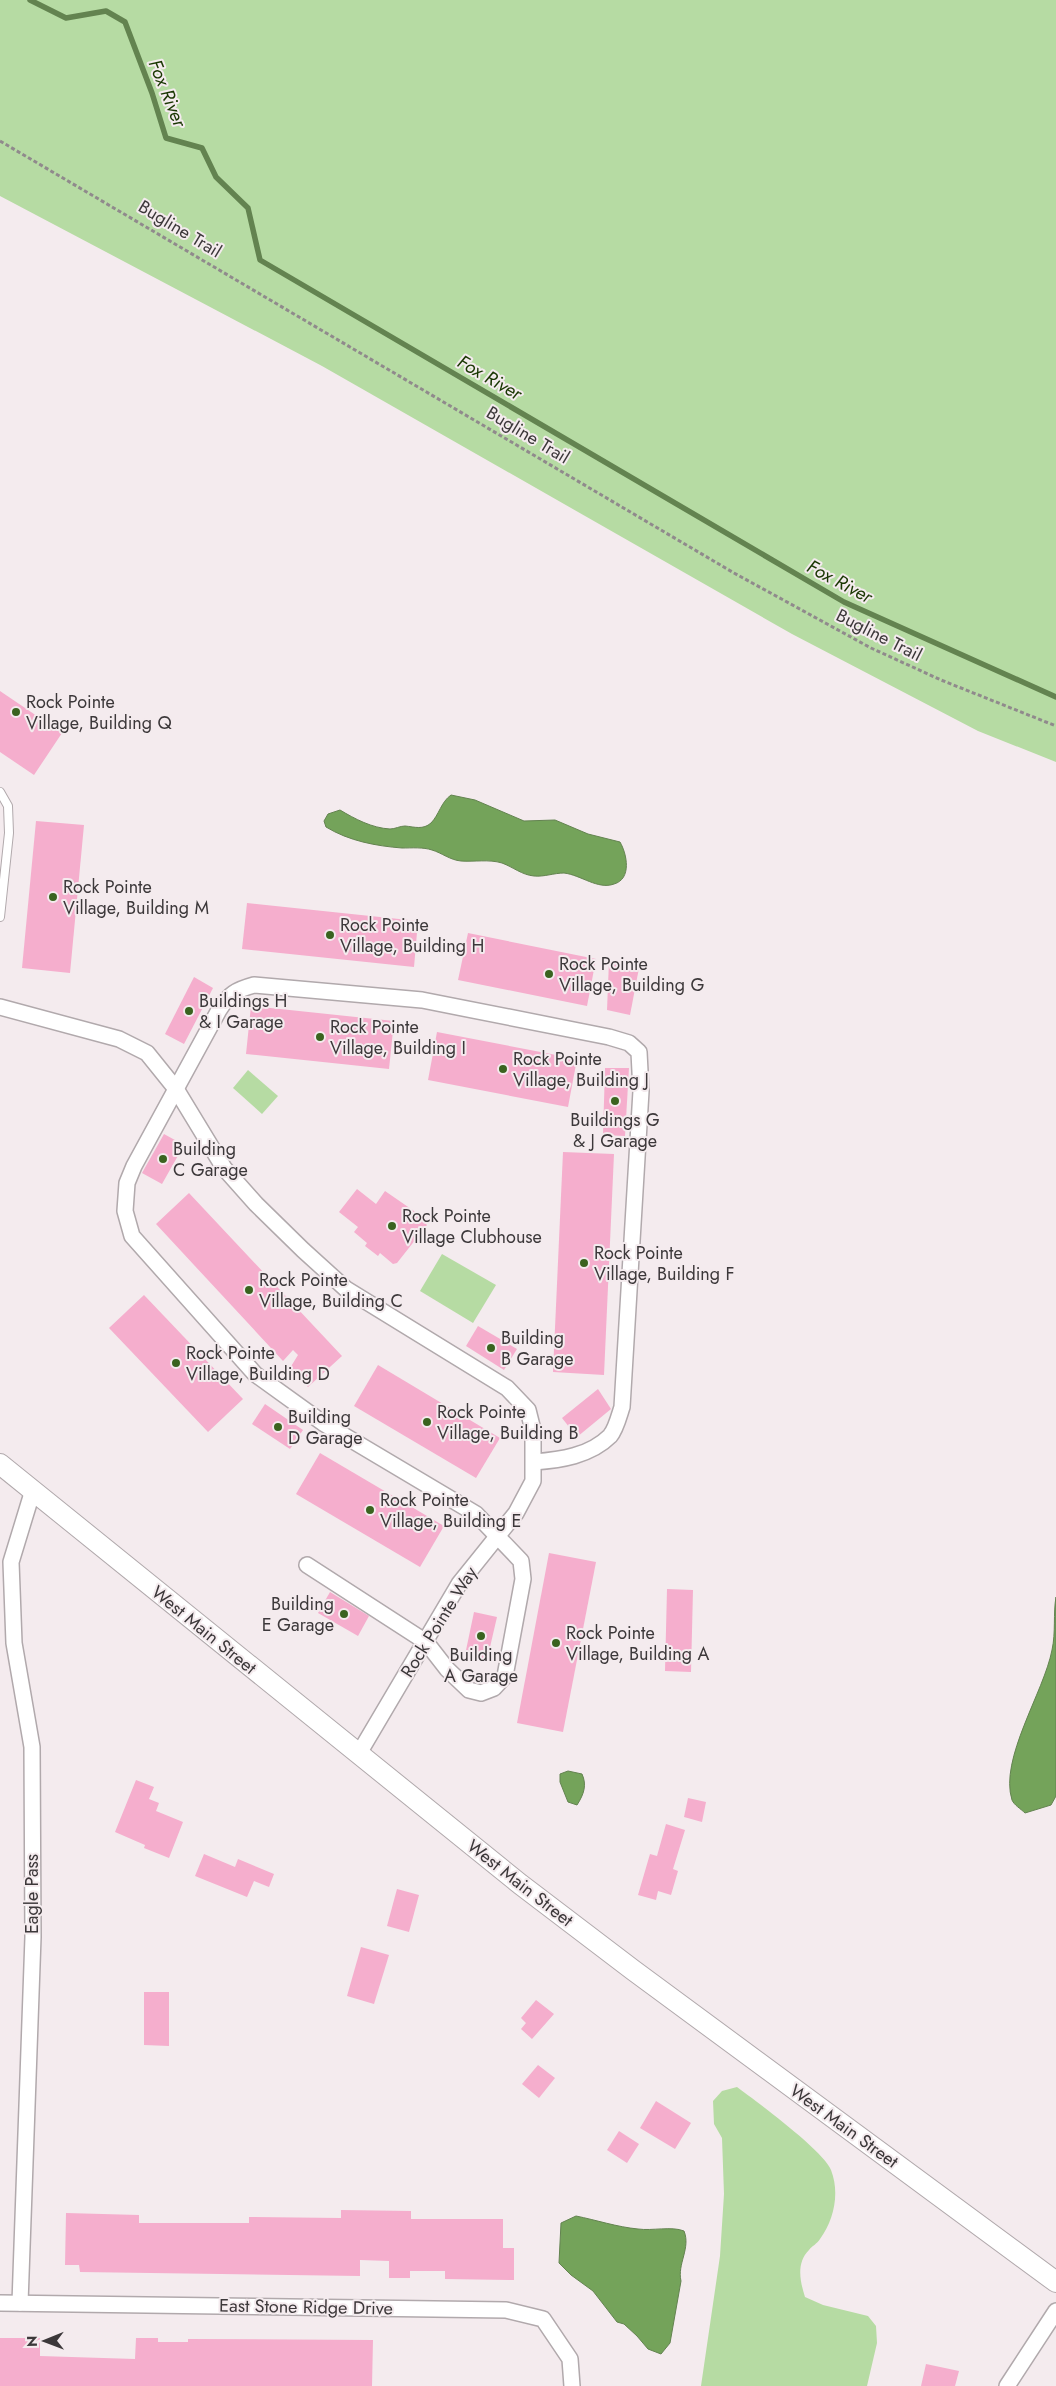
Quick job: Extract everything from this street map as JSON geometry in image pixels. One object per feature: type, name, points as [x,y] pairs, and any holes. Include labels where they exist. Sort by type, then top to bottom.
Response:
[{"type":"main road","name":"West Main Street","points":[[0,1464],[358,1755],[633,1970],[1056,2282]]},
{"type":"street","points":[[307,1565],[426,1642],[447,1669],[469,1690],[481,1692],[494,1688],[505,1676],[523,1578],[522,1561],[476,1514],[323,1423],[255,1374],[132,1236],[125,1211],[127,1183],[134,1166],[228,996],[236,990],[254,985],[422,1000],[609,1037],[629,1043],[639,1052],[642,1092],[622,1407],[610,1435],[587,1451],[562,1460],[534,1462]]},
{"type":"street","name":"Rock Pointe Way","points":[[0,1007],[134,1045],[147,1052],[176,1089],[224,1168],[256,1204],[303,1250],[346,1288],[507,1388],[528,1410],[533,1430],[533,1480],[516,1513],[459,1584],[358,1755]]},
{"type":"street","name":"Eagle Pass","points":[[20,2303],[32,1937],[32,1747],[14,1643],[11,1562],[33,1490]]},
{"type":"street","name":"East Stone Ridge Drive","points":[[0,2303],[506,2310],[543,2319],[570,2359],[572,2386]]},
{"type":"street","points":[[1007,2386],[1056,2311]]},
{"type":"lane","points":[[0,792],[8,806],[9,833],[0,917]]},
{"type":"path","name":"Bugline Trail","points":[[0,141],[743,578],[880,652],[958,688],[1056,726]]},
{"type":"shaded area","points":[[0,0],[1056,0],[1056,762],[978,731],[792,634],[322,366],[0,196]]},
{"type":"shaded area","points":[[451,795],[475,800],[524,821],[555,820],[588,834],[620,842],[626,859],[624,877],[614,884],[602,885],[564,873],[534,876],[497,862],[461,861],[429,849],[392,847],[363,842],[335,832],[326,827],[324,821],[328,814],[340,810],[358,820],[377,827],[390,829],[405,826],[422,827],[431,823]]},
{"type":"shaded area","points":[[248,1070],[278,1096],[262,1114],[233,1088]]},
{"type":"shaded area","points":[[442,1254],[496,1285],[473,1323],[420,1291]]},
{"type":"shaded area","points":[[1056,1597],[1056,1796],[1051,1805],[1025,1813],[1012,1800],[1010,1784],[1012,1765],[1024,1725],[1041,1685],[1052,1650]]},
{"type":"shaded area","points":[[568,1771],[582,1774],[584,1778],[584,1790],[577,1805],[568,1802],[560,1782],[560,1774]]},
{"type":"shaded area","points":[[737,2087],[803,2139],[826,2162],[831,2170],[835,2188],[832,2215],[825,2232],[802,2261],[800,2272],[802,2285],[805,2297],[823,2305],[868,2316],[876,2326],[877,2343],[867,2386],[701,2386],[720,2256],[724,2194],[722,2138],[714,2124],[713,2101],[722,2091]]},
{"type":"shaded area","points":[[576,2216],[630,2228],[684,2231],[686,2244],[670,2343],[661,2354],[648,2349],[624,2324],[617,2322],[593,2291],[571,2275],[559,2263],[561,2223]]},
{"type":"building","name":"Rock Pointe Village, Building Q","points":[[0,691],[62,733],[34,775],[0,752]]},
{"type":"building","name":"Rock Pointe Village, Building M","points":[[36,821],[84,825],[70,973],[22,968]]},
{"type":"building","name":"Rock Pointe Village, Building H","points":[[247,903],[418,921],[414,967],[242,949]]},
{"type":"building","name":"Rock Pointe Village, Building G","points":[[468,933],[596,959],[587,1006],[458,980]]},
{"type":"building","points":[[609,961],[639,968],[630,1015],[607,1010]]},
{"type":"building","name":"Buildings H & I Garage","points":[[194,977],[213,988],[184,1044],[165,1034]]},
{"type":"building","name":"Rock Pointe Village, Building I","points":[[251,1006],[394,1021],[389,1069],[246,1054]]},
{"type":"building","name":"Rock Pointe Village, Building J","points":[[437,1032],[577,1059],[568,1107],[428,1080]]},
{"type":"building","name":"Buildings G & J Garage","points":[[605,1068],[629,1068],[625,1136],[603,1135]]},
{"type":"building","name":"Building C Garage","points":[[164,1134],[184,1145],[162,1184],[142,1173]]},
{"type":"building","name":"Rock Pointe Village, Building F","points":[[563,1152],[614,1154],[604,1375],[553,1372]]},
{"type":"building","name":"Rock Pointe Village Clubhouse","points":[[357,1189],[376,1204],[385,1191],[427,1220],[425,1223],[427,1225],[397,1263],[393,1264],[380,1253],[378,1256],[365,1246],[367,1243],[354,1232],[358,1227],[339,1212]]},
{"type":"building","name":"Rock Pointe Village, Building C","points":[[189,1193],[342,1356],[308,1387],[290,1368],[298,1355],[293,1350],[283,1361],[156,1224]]},
{"type":"building","name":"Rock Pointe Village, Building D","points":[[144,1295],[243,1399],[208,1432],[109,1328]]},
{"type":"building","name":"Building B Garage","points":[[478,1326],[517,1349],[504,1370],[466,1346]]},
{"type":"building","name":"Rock Pointe Village, Building B","points":[[378,1365],[500,1438],[476,1478],[354,1406]]},
{"type":"building","points":[[598,1389],[611,1409],[577,1437],[562,1418]]},
{"type":"building","name":"Building D Garage","points":[[265,1404],[303,1430],[290,1449],[252,1424]]},
{"type":"building","name":"Rock Pointe Village, Building E","points":[[320,1453],[444,1526],[420,1567],[296,1494]]},
{"type":"building","name":"Rock Pointe Village, Building A","points":[[549,1553],[596,1562],[563,1732],[517,1723]]},
{"type":"building","points":[[667,1589],[693,1590],[691,1672],[665,1671]]},
{"type":"building","name":"Building E Garage","points":[[330,1592],[369,1616],[358,1636],[318,1613]]},
{"type":"building","name":"Building A Garage","points":[[474,1612],[497,1617],[487,1660],[465,1655]]},
{"type":"building","points":[[136,1780],[154,1787],[149,1799],[159,1803],[156,1811],[183,1822],[169,1858],[144,1848],[145,1845],[115,1832]]},
{"type":"building","points":[[688,1798],[706,1802],[702,1822],[684,1817]]},
{"type":"building","points":[[666,1824],[685,1830],[673,1869],[678,1871],[671,1895],[658,1891],[656,1900],[638,1895],[650,1854],[657,1856]]},
{"type":"building","points":[[204,1854],[235,1867],[238,1859],[274,1874],[269,1887],[254,1881],[247,1897],[195,1876]]},
{"type":"building","points":[[397,1889],[419,1895],[409,1932],[387,1926]]},
{"type":"building","points":[[361,1947],[389,1955],[374,2004],[347,1996]]},
{"type":"building","points":[[144,1992],[169,1992],[169,2046],[144,2045]]},
{"type":"building","points":[[536,2000],[554,2014],[532,2039],[521,2029],[526,2023],[521,2018]]},
{"type":"building","points":[[538,2065],[555,2078],[539,2098],[522,2084]]},
{"type":"building","points":[[656,2101],[691,2123],[675,2149],[640,2128]]},
{"type":"building","points":[[619,2131],[639,2144],[627,2163],[607,2150]]},
{"type":"building","points":[[341,2210],[411,2211],[411,2219],[503,2219],[503,2248],[514,2248],[514,2280],[445,2279],[445,2271],[410,2271],[410,2278],[389,2278],[389,2261],[360,2260],[360,2276],[80,2272],[79,2265],[65,2265],[66,2213],[139,2215],[139,2223],[249,2223],[249,2217],[341,2218]]},
{"type":"building","points":[[0,2338],[40,2338],[40,2356],[135,2359],[136,2338],[158,2338],[158,2342],[188,2342],[188,2339],[373,2340],[372,2386],[0,2386]]},
{"type":"building","points":[[926,2364],[959,2371],[955,2386],[921,2386]]},
{"type":"waterway","name":"Fox River","points":[[30,0],[66,18],[106,11],[125,22],[152,93],[166,138],[202,148],[216,177],[248,208],[260,260],[844,602],[1056,697]]},
{"type":"place","name":"Rock Pointe Village, Building Q","points":[[16,712]]},
{"type":"place","name":"Rock Pointe Village, Building M","points":[[53,897]]},
{"type":"place","name":"Rock Pointe Village, Building H","points":[[330,935]]},
{"type":"place","name":"Rock Pointe Village, Building G","points":[[549,974]]},
{"type":"place","name":"Buildings H & I Garage","points":[[189,1011]]},
{"type":"place","name":"Rock Pointe Village, Building I","points":[[320,1037]]},
{"type":"place","name":"Rock Pointe Village, Building J","points":[[503,1069]]},
{"type":"place","name":"Buildings G & J Garage","points":[[615,1101]]},
{"type":"place","name":"Building C Garage","points":[[163,1159]]},
{"type":"place","name":"Rock Pointe Village Clubhouse","points":[[392,1226]]},
{"type":"place","name":"Rock Pointe Village, Building F","points":[[584,1263]]},
{"type":"place","name":"Rock Pointe Village, Building C","points":[[249,1290]]},
{"type":"place","name":"Building B Garage","points":[[491,1348]]},
{"type":"place","name":"Rock Pointe Village, Building D","points":[[176,1363]]},
{"type":"place","name":"Rock Pointe Village, Building B","points":[[427,1422]]},
{"type":"place","name":"Building D Garage","points":[[278,1427]]},
{"type":"place","name":"Rock Pointe Village, Building E","points":[[370,1510]]},
{"type":"place","name":"Building E Garage","points":[[344,1614]]},
{"type":"place","name":"Building A Garage","points":[[481,1636]]},
{"type":"place","name":"Rock Pointe Village, Building A","points":[[556,1643]]}]
